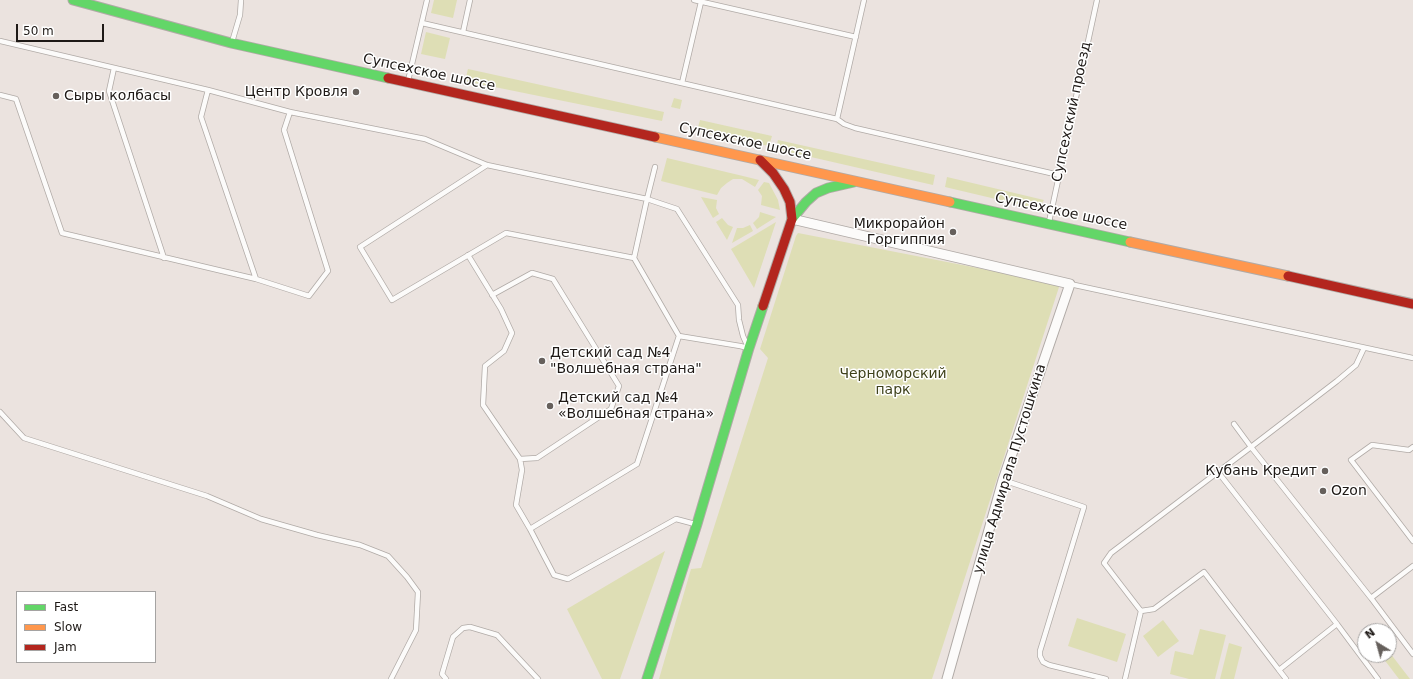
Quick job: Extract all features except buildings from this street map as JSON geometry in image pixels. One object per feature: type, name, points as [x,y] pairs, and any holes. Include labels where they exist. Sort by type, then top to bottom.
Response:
[{"type":"main road","name":"Супсехское шоссе","points":[[73,0],[232,43],[1413,304]]},
{"type":"main road","points":[[760,160],[773,173],[784,189],[790,202],[792,219]]},
{"type":"main road","points":[[647,679],[697,524],[749,348],[792,219],[806,202],[816,193],[828,188],[857,181]]},
{"type":"street","points":[[792,219],[1070,284]]},
{"type":"street","name":"улица Адмирала Пустошкина","points":[[947,679],[1003,480],[1070,284]]},
{"type":"lane","points":[[232,43],[240,15],[241,0]]},
{"type":"lane","points":[[407,82],[427,0]]},
{"type":"lane","points":[[463,32],[470,0]]},
{"type":"lane","points":[[694,0],[856,37]]},
{"type":"lane","points":[[837,118],[864,0]]},
{"type":"lane","name":"Супсехский проезд","points":[[1049,224],[1096,0]]},
{"type":"lane","points":[[682,83],[701,2]]},
{"type":"lane","points":[[422,23],[837,118],[844,124],[855,128],[1059,175]]},
{"type":"lane","points":[[0,41],[208,90],[290,112],[426,139],[487,165],[647,199],[677,208],[738,305],[739,320],[743,336],[749,348]]},
{"type":"lane","points":[[114,68],[109,91],[164,258]]},
{"type":"lane","points":[[208,90],[202,117],[256,279]]},
{"type":"lane","points":[[0,95],[16,100],[62,233],[256,279],[309,296],[328,271],[284,130],[290,112]]},
{"type":"lane","points":[[487,165],[360,247],[392,300],[506,233],[634,258]]},
{"type":"lane","points":[[530,529],[637,464],[679,336],[634,258],[655,167]]},
{"type":"lane","points":[[468,256],[501,309],[512,333],[504,352],[485,366],[483,405],[520,459],[522,470],[516,505],[554,575],[568,580],[676,519],[697,524]]},
{"type":"lane","points":[[492,295],[532,273],[553,279],[619,386],[611,409],[537,458],[520,459]]},
{"type":"lane","points":[[1070,284],[1413,358]]},
{"type":"lane","points":[[679,336],[749,348]]},
{"type":"lane","points":[[1141,611],[1104,563],[1111,553],[1337,381],[1356,365],[1364,348]]},
{"type":"lane","points":[[0,412],[24,438],[207,496],[261,519],[317,535],[360,545],[388,556],[418,592],[416,630],[391,679]]},
{"type":"lane","points":[[1234,424],[1371,598],[1413,654]]},
{"type":"lane","points":[[1413,447],[1409,450],[1372,445],[1351,460],[1413,542]]},
{"type":"lane","points":[[1218,472],[1378,679]]},
{"type":"lane","points":[[1003,480],[1084,507],[1040,651],[1040,656],[1043,662],[1049,665],[1106,679]]},
{"type":"lane","points":[[1371,598],[1413,566]]},
{"type":"lane","points":[[1141,611],[1154,609],[1204,572],[1286,679]]},
{"type":"lane","points":[[1125,679],[1141,611]]},
{"type":"lane","points":[[1279,670],[1337,624]]},
{"type":"lane","points":[[446,679],[441,677],[454,637],[463,628],[470,627],[497,635],[538,679]]},
{"type":"green space","points":[[434,0],[457,0],[453,18],[431,13]]},
{"type":"green space","points":[[426,32],[450,38],[445,59],[421,54]]},
{"type":"green space","points":[[468,69],[664,112],[662,121],[465,81]]},
{"type":"green space","points":[[674,98],[682,100],[680,109],[671,107]]},
{"type":"green space","points":[[700,120],[772,136],[769,146],[697,131]]},
{"type":"green space","points":[[778,140],[935,175],[933,185],[776,149]]},
{"type":"green space","points":[[667,158],[759,180],[755,187],[742,179],[733,179],[721,188],[717,195],[661,181]]},
{"type":"green space","points":[[947,177],[1044,200],[1038,209],[945,187]]},
{"type":"green space","points":[[764,182],[769,183],[778,200],[780,210],[761,205],[762,196],[758,190]]},
{"type":"green space","points":[[701,197],[717,200],[716,208],[719,214],[713,218]]},
{"type":"green space","points":[[760,212],[776,217],[757,229],[753,223],[759,217]]},
{"type":"green space","points":[[722,218],[728,225],[733,227],[727,240],[716,222]]},
{"type":"green space","points":[[776,222],[754,288],[731,249]]},
{"type":"green space","points":[[750,225],[753,231],[732,243],[737,228],[743,228]]},
{"type":"green space","name":"Черноморский парк","points":[[798,233],[1060,284],[932,679],[659,679],[691,569],[701,568],[768,358],[760,349]]},
{"type":"green space","points":[[665,551],[620,679],[602,679],[567,609]]},
{"type":"green space","points":[[1077,618],[1126,634],[1117,662],[1068,646]]},
{"type":"green space","points":[[1163,620],[1179,641],[1158,657],[1143,636]]},
{"type":"green space","points":[[1200,629],[1226,635],[1215,679],[1189,679],[1170,674],[1175,651],[1193,655]]},
{"type":"green space","points":[[1229,643],[1242,647],[1234,679],[1220,679]]},
{"type":"green space","points":[[1397,662],[1410,679],[1399,679],[1387,663]]},
{"type":"traffic: fast","points":[[73,0],[231,43],[388,78]]},
{"type":"traffic: fast","points":[[792,219],[806,202],[816,193],[828,188],[854,182]]},
{"type":"traffic: fast","points":[[950,202],[1130,242]]},
{"type":"traffic: fast","points":[[647,679],[697,524],[749,348],[763,306]]},
{"type":"traffic: slow","points":[[655,137],[950,202]]},
{"type":"traffic: slow","points":[[1130,242],[1288,276]]},
{"type":"traffic: jam","points":[[388,78],[655,137]]},
{"type":"traffic: jam","points":[[760,160],[773,173],[784,189],[790,202],[792,219],[763,306]]},
{"type":"traffic: jam","points":[[1288,276],[1413,304]]},
{"type":"place","name":"Центр Кровля","points":[[356,92]]},
{"type":"place","name":"Сыры колбасы","points":[[56,96]]},
{"type":"place","name":"Микрорайон Горгиппия","points":[[953,232]]},
{"type":"place","name":"Детский сад №4 \"Волшебная страна\"","points":[[542,361]]},
{"type":"place","name":"Детский сад №4 «Волшебная страна»","points":[[550,406]]},
{"type":"place","name":"Кубань Кредит","points":[[1325,471]]},
{"type":"place","name":"Ozon","points":[[1323,491]]}]
